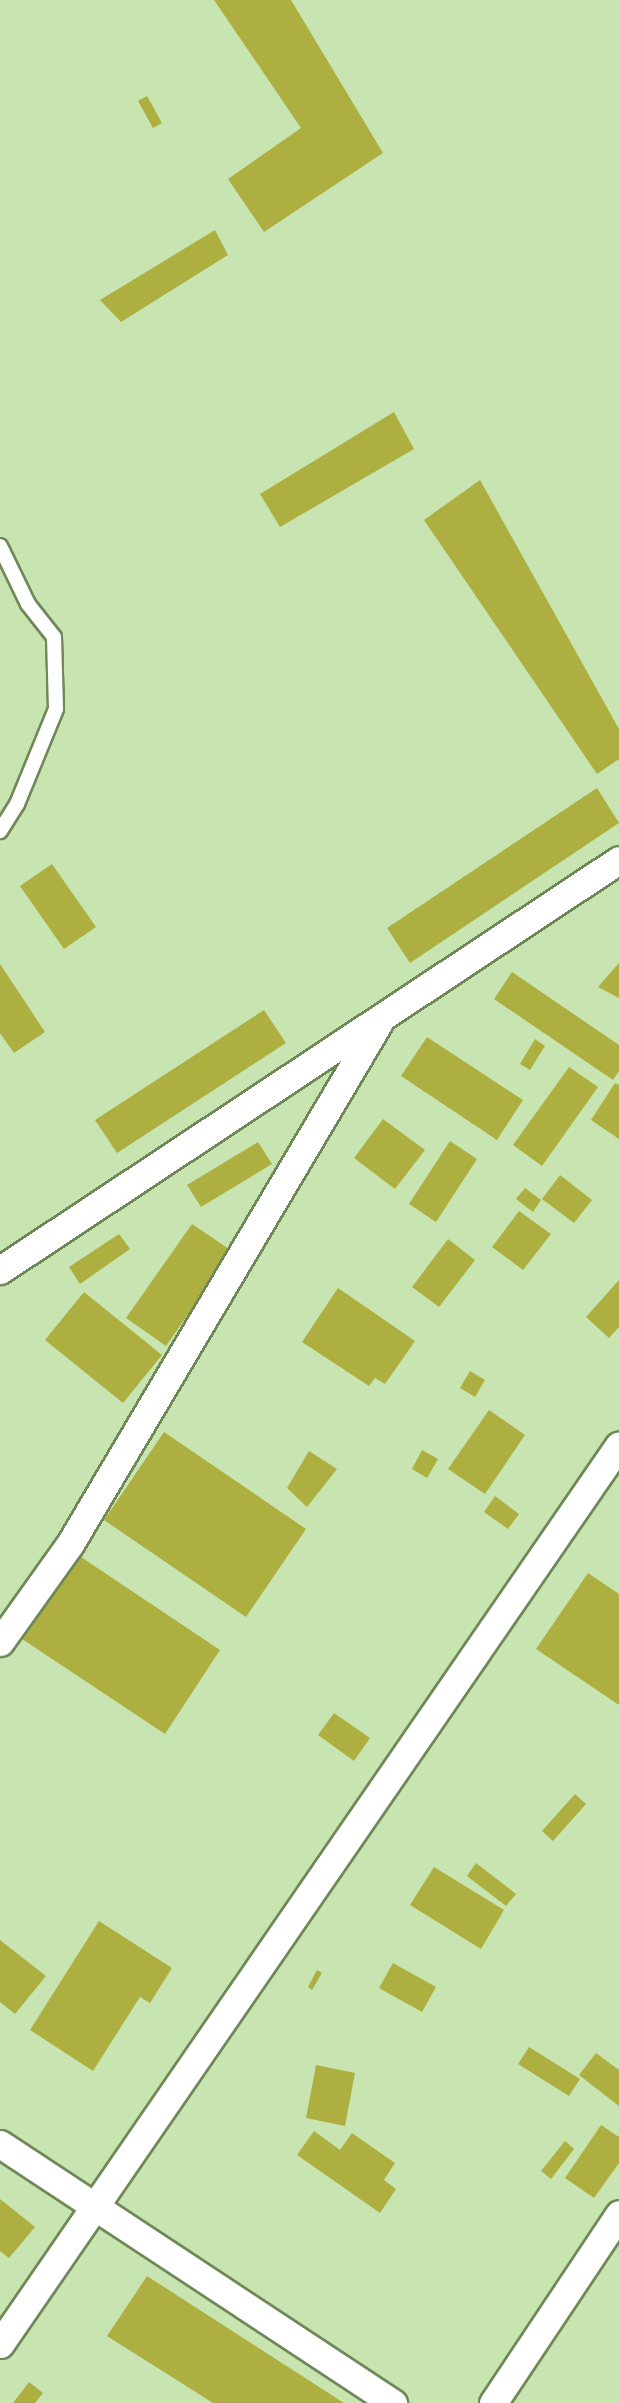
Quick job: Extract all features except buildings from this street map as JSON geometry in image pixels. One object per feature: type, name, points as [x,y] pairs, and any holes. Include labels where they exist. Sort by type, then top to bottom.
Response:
[{"type":"street","points":[[0,1270],[619,860]]},
{"type":"street","points":[[0,1642],[70,1544],[382,1018]]},
{"type":"street","points":[[0,2344],[619,1444]]},
{"type":"street","points":[[0,2144],[95,2204],[393,2403]]},
{"type":"street","points":[[494,2403],[619,2214]]},
{"type":"lane","points":[[0,546],[28,604],[54,637],[57,709],[17,804],[0,831]]}]
